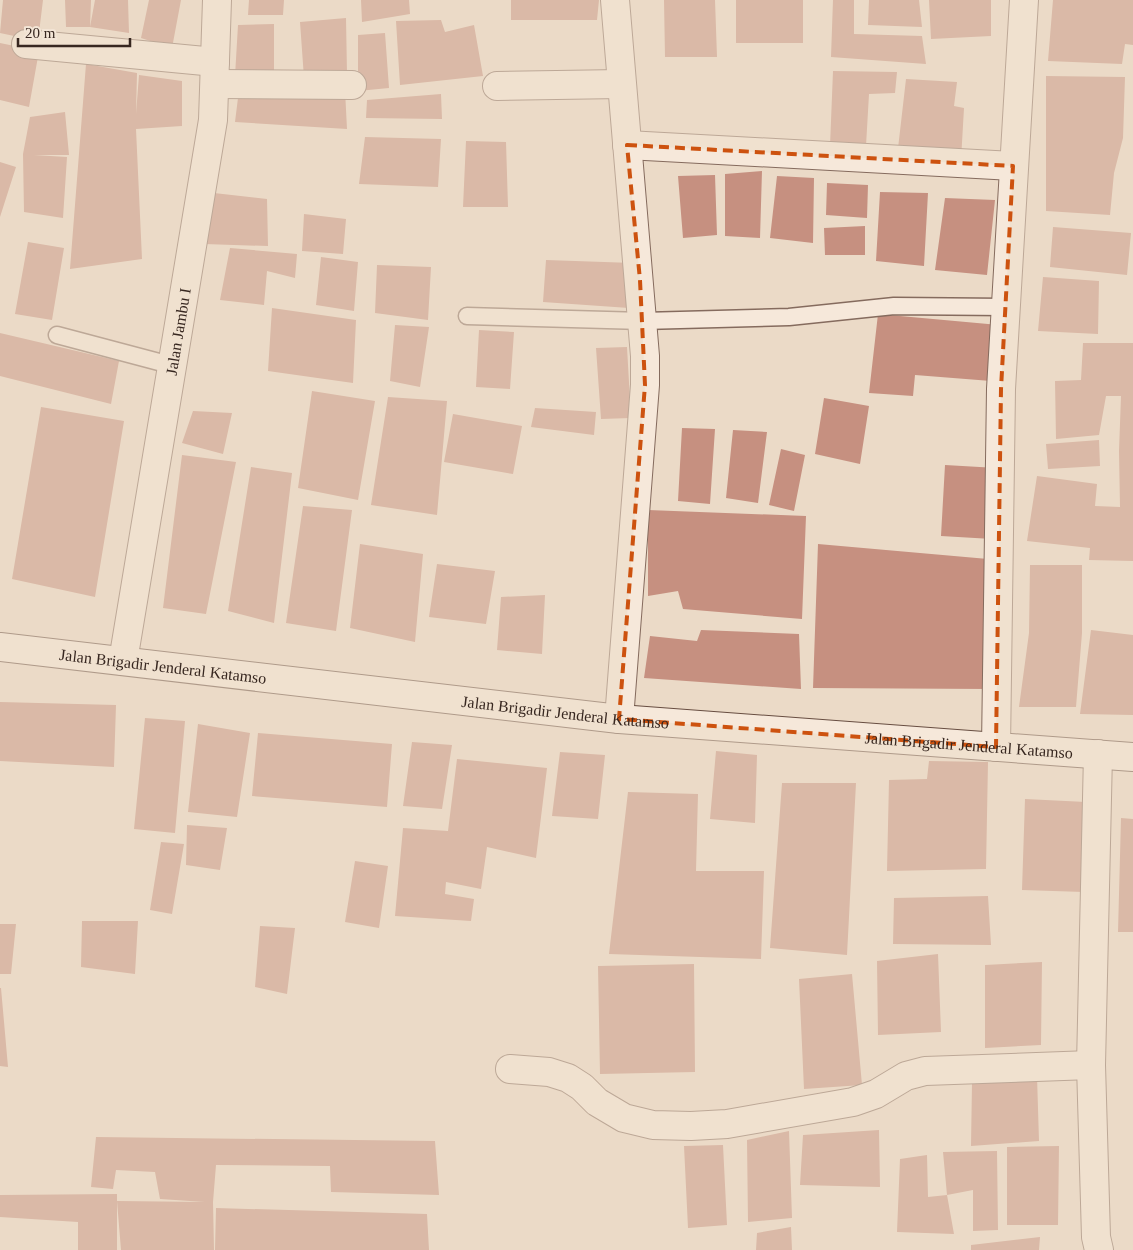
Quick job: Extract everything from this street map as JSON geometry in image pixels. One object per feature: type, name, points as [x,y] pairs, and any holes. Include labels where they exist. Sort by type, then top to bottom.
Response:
[{"type":"street","name":"Jalan Jambu I","points":[[123,661],[174,366],[213,120],[217,0]]},
{"type":"street","points":[[615,0],[626,145],[643,321],[645,386],[619,719]]},
{"type":"street","points":[[996,746],[1001,389],[1024,0]]},
{"type":"street","points":[[26,44],[215,73],[352,85]]},
{"type":"street","points":[[497,86],[621,84]]},
{"type":"street","points":[[626,145],[1013,166]]},
{"type":"street","name":"Jalan Brigadir Jenderal Katamso","points":[[0,647],[619,719],[1133,757]]},
{"type":"street","points":[[1098,754],[1091,1065],[1096,1237],[1099,1250]]},
{"type":"street","points":[[510,1069],[549,1072],[568,1078],[582,1087],[597,1102],[624,1118],[653,1125],[690,1126],[727,1124],[853,1102],[876,1094],[906,1076],[925,1071],[1091,1065]]},
{"type":"lane","points":[[467,316],[643,321],[789,318],[894,306],[1006,307]]},
{"type":"lane","points":[[57,335],[174,366]]},
{"type":"highlighted area","points":[[627,145],[1013,166],[1001,389],[996,747],[619,719],[645,385],[640,280]]},
{"type":"building","points":[[3,0],[43,0],[38,41],[0,33]]},
{"type":"building","points":[[65,0],[91,0],[90,27],[66,27]]},
{"type":"building","points":[[95,0],[128,0],[129,33],[90,27]]},
{"type":"building","points":[[149,0],[181,0],[172,48],[141,38]]},
{"type":"building","points":[[249,0],[284,0],[283,15],[248,15]]},
{"type":"building","points":[[361,0],[409,0],[410,14],[362,22]]},
{"type":"building","points":[[511,0],[599,0],[597,20],[511,20]]},
{"type":"building","points":[[664,0],[715,0],[717,57],[665,57]]},
{"type":"building","points":[[736,0],[803,0],[803,43],[736,43]]},
{"type":"building","points":[[833,0],[854,0],[854,34],[922,36],[926,64],[831,57]]},
{"type":"building","points":[[869,0],[919,0],[922,27],[868,25]]},
{"type":"building","points":[[929,0],[991,0],[991,36],[931,39]]},
{"type":"building","points":[[1053,0],[1133,0],[1133,45],[1125,44],[1122,64],[1048,61]]},
{"type":"building","points":[[346,18],[347,74],[304,78],[300,22]]},
{"type":"building","points":[[441,20],[445,32],[474,25],[483,76],[400,85],[396,21]]},
{"type":"building","points":[[274,24],[274,78],[235,76],[238,25]]},
{"type":"building","points":[[385,33],[389,88],[358,91],[358,35]]},
{"type":"building","points":[[0,43],[39,51],[29,107],[0,100]]},
{"type":"building","points":[[86,64],[137,73],[136,114],[139,75],[182,81],[182,126],[136,129],[142,259],[70,269]]},
{"type":"building","points":[[833,71],[897,72],[895,93],[869,94],[866,146],[830,146]]},
{"type":"building","points":[[1046,76],[1125,77],[1123,138],[1114,173],[1110,215],[1046,211]]},
{"type":"building","points":[[906,79],[957,82],[954,106],[964,108],[961,160],[897,157]]},
{"type":"building","points":[[239,90],[345,90],[347,129],[235,122]]},
{"type":"building","points":[[441,94],[442,119],[366,118],[367,100]]},
{"type":"building","points":[[65,112],[69,155],[34,155],[67,157],[63,218],[24,212],[23,154],[30,117]]},
{"type":"building","points":[[365,137],[441,139],[438,187],[359,184]]},
{"type":"building","points":[[466,141],[506,142],[508,207],[463,207]]},
{"type":"building","points":[[0,162],[16,167],[0,217]]},
{"type":"building","points":[[762,171],[760,238],[725,236],[725,174]]},
{"type":"building","points":[[715,175],[717,235],[683,238],[678,176]]},
{"type":"building","points":[[777,176],[814,178],[813,243],[770,238]]},
{"type":"building","points":[[827,183],[868,185],[867,218],[826,215]]},
{"type":"building","points":[[880,192],[928,193],[924,266],[876,261]]},
{"type":"building","points":[[214,193],[267,199],[268,246],[204,244]]},
{"type":"building","points":[[945,198],[995,200],[987,275],[935,270]]},
{"type":"building","points":[[304,214],[346,219],[343,254],[302,251]]},
{"type":"building","points":[[865,226],[865,255],[825,255],[824,228]]},
{"type":"building","points":[[1053,227],[1131,233],[1127,275],[1050,267]]},
{"type":"building","points":[[28,242],[64,248],[52,320],[15,314]]},
{"type":"building","points":[[230,248],[297,254],[295,278],[267,271],[264,305],[220,300]]},
{"type":"building","points":[[321,257],[358,262],[354,311],[316,305]]},
{"type":"building","points":[[546,260],[633,263],[629,308],[543,302]]},
{"type":"building","points":[[377,265],[431,267],[428,320],[375,313]]},
{"type":"building","points":[[1043,277],[1099,281],[1098,334],[1038,331]]},
{"type":"building","points":[[272,308],[356,320],[353,383],[268,371]]},
{"type":"building","points":[[878,314],[999,325],[991,381],[915,375],[913,396],[869,393]]},
{"type":"building","points":[[395,325],[429,327],[420,387],[390,381]]},
{"type":"building","points":[[479,330],[514,332],[510,389],[476,387]]},
{"type":"building","points":[[0,333],[119,361],[111,404],[0,376]]},
{"type":"building","points":[[1083,343],[1133,343],[1133,561],[1089,560],[1090,548],[1027,541],[1037,476],[1097,484],[1095,506],[1120,507],[1119,451],[1121,396],[1106,396],[1099,435],[1056,439],[1055,381],[1081,380]]},
{"type":"building","points":[[627,347],[631,418],[601,419],[596,348]]},
{"type":"building","points":[[312,391],[375,401],[358,500],[298,488]]},
{"type":"building","points":[[388,397],[447,401],[437,515],[371,505]]},
{"type":"building","points":[[824,398],[869,406],[860,464],[815,454]]},
{"type":"building","points":[[41,407],[124,421],[95,597],[12,579]]},
{"type":"building","points":[[535,408],[596,412],[594,435],[531,427]]},
{"type":"building","points":[[193,411],[232,413],[223,454],[182,443]]},
{"type":"building","points":[[453,414],[522,426],[513,474],[444,462]]},
{"type":"building","points":[[682,428],[715,429],[710,504],[678,501]]},
{"type":"building","points":[[733,430],[767,432],[758,503],[726,498]]},
{"type":"building","points":[[1099,440],[1100,466],[1048,469],[1046,444]]},
{"type":"building","points":[[781,449],[805,455],[794,511],[769,505]]},
{"type":"building","points":[[182,455],[236,462],[206,614],[163,608]]},
{"type":"building","points":[[945,465],[997,468],[992,539],[941,536]]},
{"type":"building","points":[[251,467],[292,473],[274,623],[228,611]]},
{"type":"building","points":[[303,506],[352,510],[336,631],[286,623]]},
{"type":"building","points":[[648,510],[806,516],[802,619],[683,609],[678,591],[648,596]]},
{"type":"building","points":[[360,544],[423,554],[415,642],[350,628]]},
{"type":"building","points":[[818,544],[988,559],[990,689],[813,688]]},
{"type":"building","points":[[437,564],[495,571],[486,624],[429,617]]},
{"type":"building","points":[[1030,565],[1082,565],[1082,633],[1076,707],[1019,707],[1029,633]]},
{"type":"building","points":[[545,595],[542,654],[497,650],[501,597]]},
{"type":"building","points":[[701,630],[799,634],[801,689],[644,678],[650,636],[697,641]]},
{"type":"building","points":[[1091,630],[1133,635],[1133,715],[1080,714]]},
{"type":"building","points":[[0,702],[116,705],[114,767],[0,761]]},
{"type":"building","points":[[145,718],[185,721],[175,833],[134,829]]},
{"type":"building","points":[[198,724],[250,733],[237,817],[188,812]]},
{"type":"building","points":[[258,733],[392,744],[387,807],[252,796]]},
{"type":"building","points":[[412,742],[452,745],[442,809],[403,806]]},
{"type":"building","points":[[716,751],[757,755],[755,823],[710,819]]},
{"type":"building","points":[[560,752],[605,755],[598,819],[552,816]]},
{"type":"building","points":[[457,759],[547,768],[536,858],[487,847],[481,889],[446,882],[445,894],[474,899],[471,921],[395,916],[403,828],[448,831]]},
{"type":"building","points":[[929,761],[988,762],[986,869],[887,871],[889,780],[927,779]]},
{"type":"building","points":[[782,783],[856,783],[847,955],[770,948]]},
{"type":"building","points":[[628,792],[698,794],[696,871],[764,871],[761,959],[609,954]]},
{"type":"building","points":[[1025,799],[1086,802],[1084,892],[1022,890]]},
{"type":"building","points":[[1121,818],[1133,819],[1133,932],[1118,932]]},
{"type":"building","points":[[187,825],[227,828],[220,870],[186,865]]},
{"type":"building","points":[[161,842],[184,844],[172,914],[150,910]]},
{"type":"building","points":[[355,861],[388,866],[379,928],[345,922]]},
{"type":"building","points":[[988,896],[991,945],[893,944],[894,898]]},
{"type":"building","points":[[82,921],[138,921],[135,974],[81,967]]},
{"type":"building","points":[[0,924],[16,924],[11,974],[0,974]]},
{"type":"building","points":[[260,926],[295,928],[287,994],[255,987]]},
{"type":"building","points":[[938,954],[941,1032],[878,1035],[877,961]]},
{"type":"building","points":[[1042,962],[1041,1045],[985,1048],[985,965]]},
{"type":"building","points":[[694,964],[695,1072],[600,1074],[598,966]]},
{"type":"building","points":[[852,974],[862,1085],[804,1089],[799,979]]},
{"type":"building","points":[[1,988],[8,1067],[0,1066]]},
{"type":"building","points":[[1037,1076],[1039,1141],[971,1146],[972,1083]]},
{"type":"building","points":[[879,1130],[880,1187],[800,1185],[803,1135]]},
{"type":"building","points":[[789,1131],[792,1218],[748,1222],[747,1140]]},
{"type":"building","points":[[96,1137],[435,1141],[439,1195],[331,1192],[330,1166],[216,1165],[213,1202],[214,1250],[121,1250],[117,1201],[205,1202],[160,1199],[155,1172],[116,1170],[113,1189],[91,1187]]},
{"type":"building","points":[[723,1145],[727,1225],[688,1228],[684,1146]]},
{"type":"building","points":[[1059,1146],[1058,1225],[1007,1225],[1007,1147]]},
{"type":"building","points":[[997,1151],[998,1230],[973,1231],[973,1190],[947,1195],[943,1152]]},
{"type":"building","points":[[927,1155],[928,1197],[947,1195],[954,1234],[897,1232],[900,1159]]},
{"type":"building","points":[[117,1194],[117,1250],[78,1250],[78,1222],[0,1217],[0,1195]]},
{"type":"building","points":[[216,1208],[427,1214],[429,1250],[215,1250]]},
{"type":"building","points":[[791,1227],[792,1250],[756,1250],[757,1233]]},
{"type":"building","points":[[1040,1237],[1039,1250],[971,1250],[971,1245]]}]
